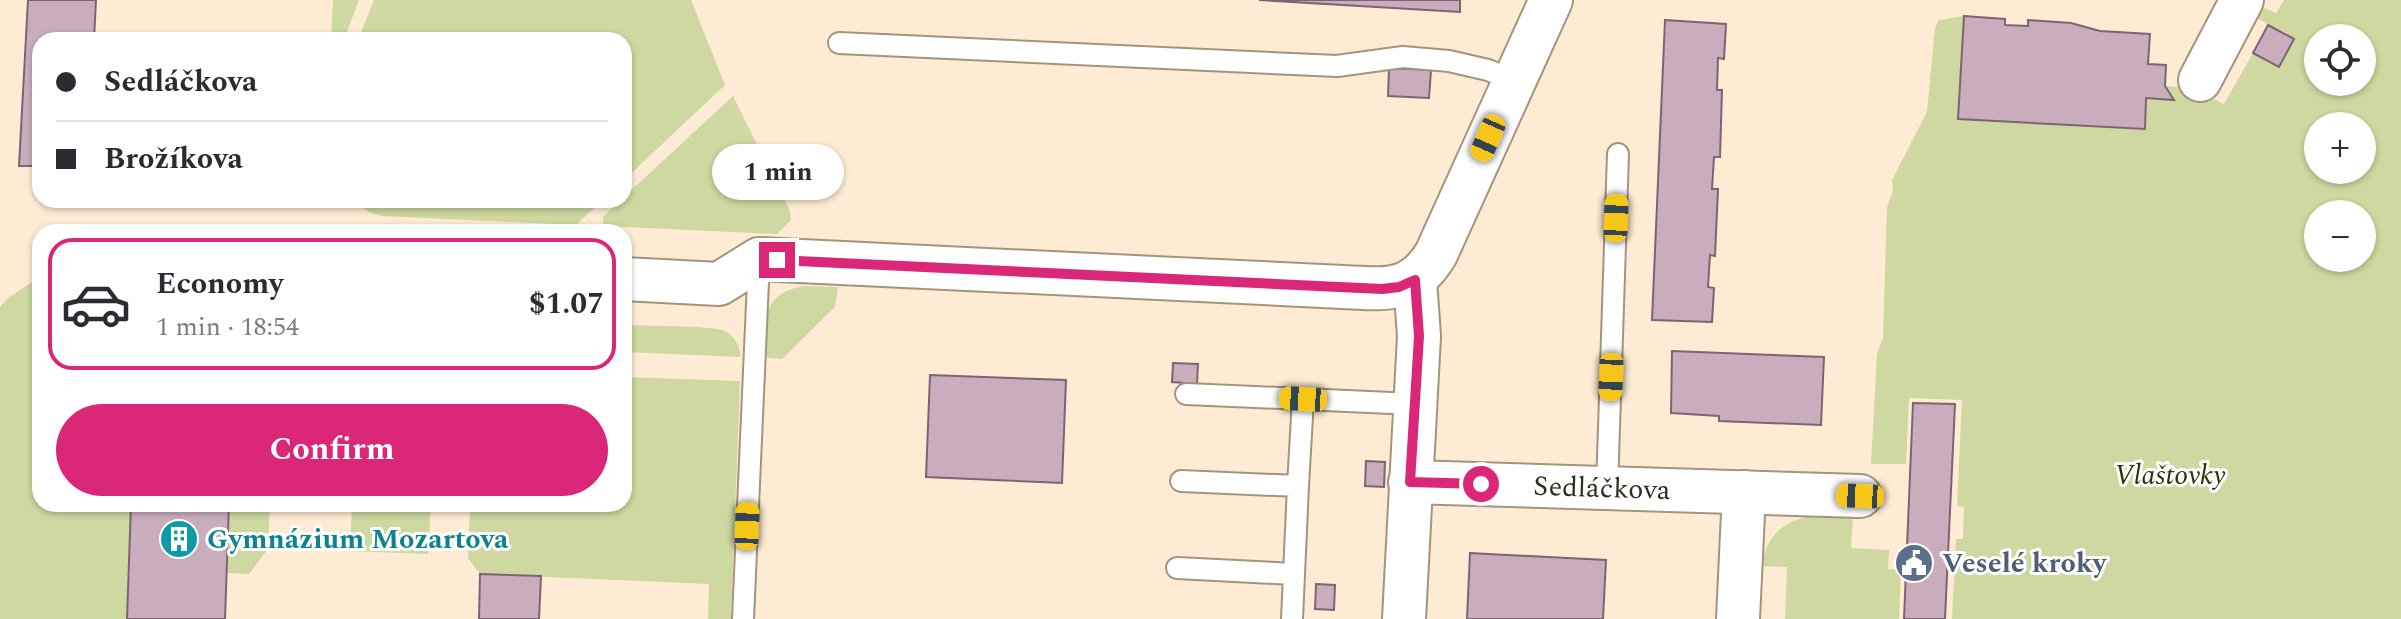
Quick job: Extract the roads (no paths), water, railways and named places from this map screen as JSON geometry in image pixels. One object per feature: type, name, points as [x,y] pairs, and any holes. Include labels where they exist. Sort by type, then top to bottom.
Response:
[{"type":"street","points":[[1404,619],[1417,298],[1427,269],[1551,0]]},
{"type":"street","points":[[2200,80],[2242,0]]},
{"type":"street","points":[[632,279],[719,284],[759,259],[1382,289],[1399,287],[1417,298]]},
{"type":"street","name":"Sedláčkova","points":[[1410,482],[1860,496]]},
{"type":"street","points":[[1738,619],[1744,492]]},
{"type":"lane","points":[[839,43],[1337,66],[1403,57],[1463,63],[1514,81]]},
{"type":"lane","points":[[1607,488],[1618,154]]},
{"type":"lane","points":[[743,619],[759,259]]},
{"type":"lane","points":[[1186,394],[1413,404]]},
{"type":"lane","points":[[1292,619],[1303,399]]},
{"type":"lane","points":[[1181,481],[1298,486]]},
{"type":"lane","points":[[1177,568],[1294,574]]},
{"type":"place","name":"Gymnázium Mozartova","points":[[179,539]]},
{"type":"place","name":"Veselé kroky","points":[[1914,563]]},
{"type":"park label","name":"Vlaštovky","points":[[2170,475]]}]
